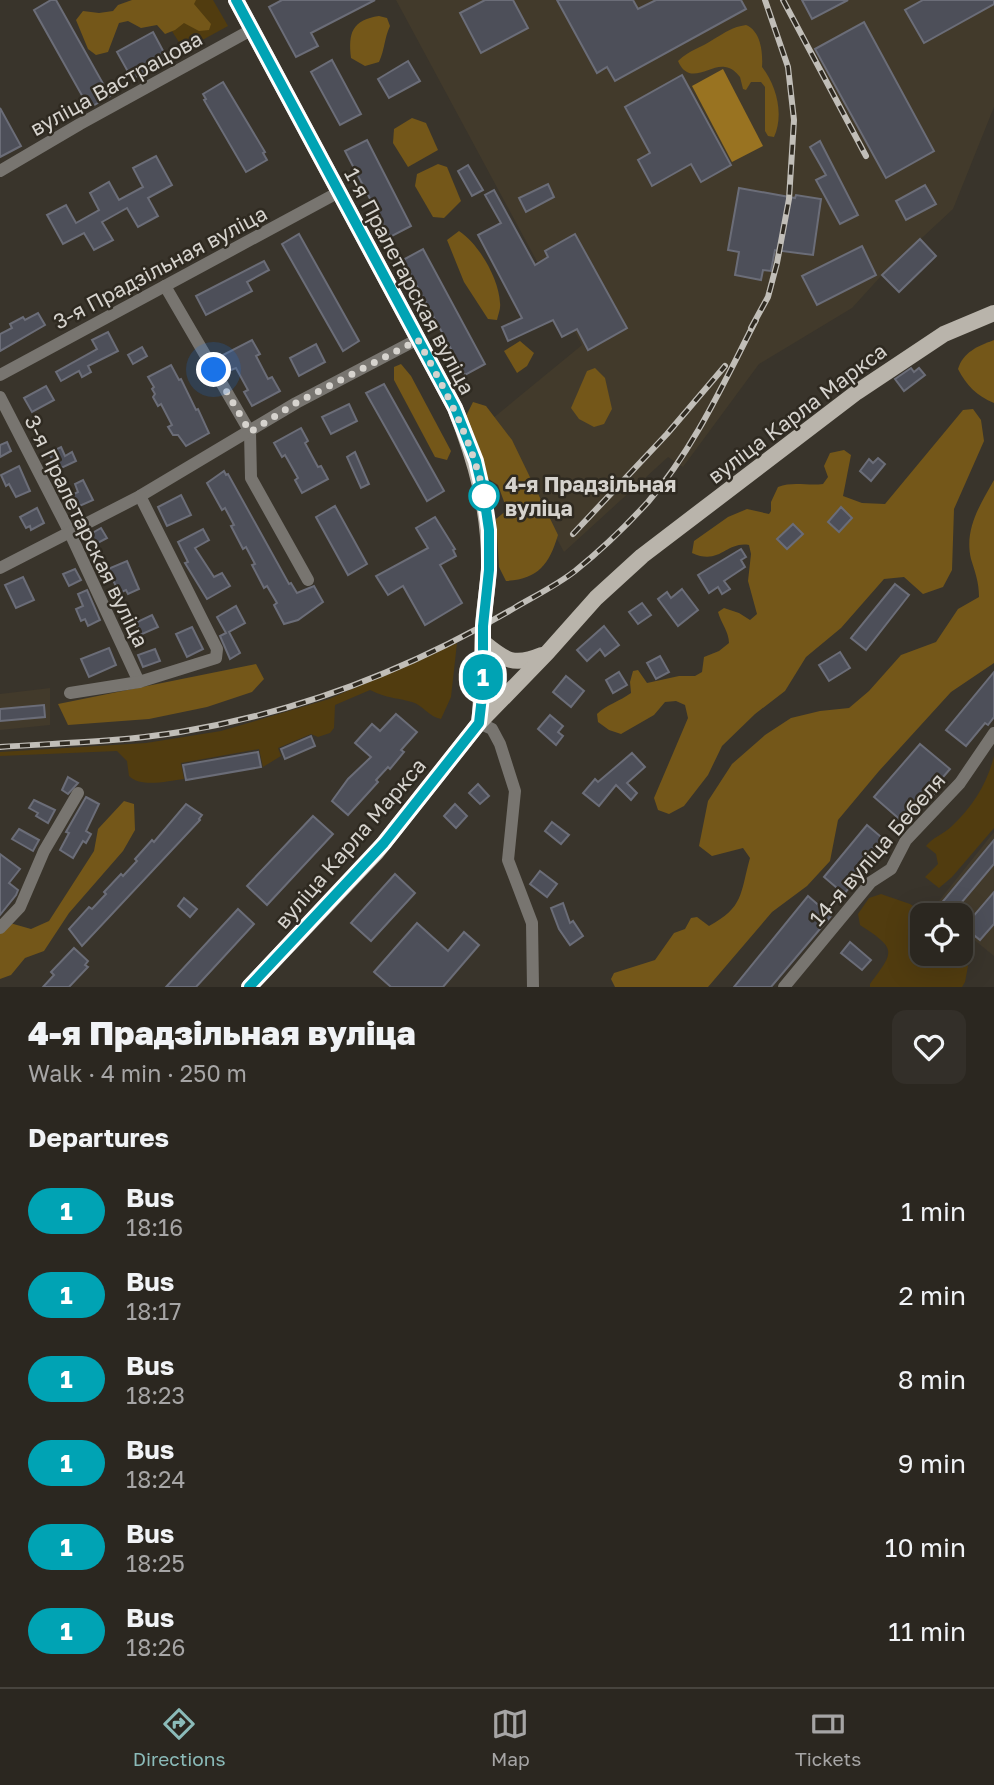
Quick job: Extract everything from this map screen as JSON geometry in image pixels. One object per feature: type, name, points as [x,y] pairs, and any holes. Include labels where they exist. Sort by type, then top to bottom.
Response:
[{"type":"main road","name":"1-я Пралетарская вуліца","points":[[236,0],[455,408],[476,461],[489,530],[489,570],[483,642]]},
{"type":"main road","name":"вуліца Карла Маркса","points":[[249,987],[384,843],[479,723],[596,598],[642,556],[857,392],[944,334],[994,313]]},
{"type":"main road","points":[[483,642],[510,661],[525,662],[547,653]]},
{"type":"main road","points":[[479,723],[483,688],[483,642]]},
{"type":"street","name":"вуліца Вастрацова","points":[[0,171],[251,30]]},
{"type":"street","name":"3-я Прадзільная вуліца","points":[[0,375],[339,192]]},
{"type":"street","points":[[165,286],[250,432],[251,478],[308,580]]},
{"type":"street","points":[[0,568],[140,496],[296,403],[418,340]]},
{"type":"street","name":"3-я Пралетарская вуліца","points":[[0,397],[69,531],[139,682]]},
{"type":"street","points":[[71,693],[139,682],[216,658],[217,649],[140,496]]},
{"type":"street","points":[[479,723],[492,729],[500,744],[515,791],[508,860],[532,923],[533,987]]},
{"type":"street","name":"14-я вуліца Бебеля","points":[[784,987],[871,882],[891,869],[906,840],[960,783],[994,733]]},
{"type":"street","points":[[0,928],[20,907],[44,851],[78,793]]},
{"type":"shaded area","points":[[132,0],[196,0],[194,4],[211,24],[209,30],[199,31],[184,23],[165,34],[157,25],[141,28],[128,21],[119,23],[108,52],[96,55],[88,49],[76,20],[83,11],[113,11],[118,5]]},
{"type":"shaded area","points":[[152,0],[213,0],[228,26],[184,50]]},
{"type":"shaded area","points":[[396,0],[994,0],[994,107],[953,209],[882,275],[852,308],[759,364],[683,467],[668,457],[564,552],[492,419],[582,345]]},
{"type":"shaded area","points":[[379,16],[387,18],[390,26],[379,62],[365,66],[351,58],[351,35],[357,24]]},
{"type":"shaded area","points":[[746,25],[758,37],[762,67],[775,92],[779,110],[774,137],[768,136],[765,131],[765,87],[761,82],[751,82],[746,90],[743,89],[740,77],[730,68],[719,67],[694,74],[683,69],[678,61],[729,30]]},
{"type":"shaded area","points":[[723,69],[763,146],[732,162],[692,86]]},
{"type":"shaded area","points":[[412,118],[426,123],[438,150],[408,167],[393,143],[394,129]]},
{"type":"shaded area","points":[[438,164],[447,167],[461,201],[444,218],[433,217],[415,186],[417,174]]},
{"type":"shaded area","points":[[459,231],[474,244],[492,273],[500,303],[497,320],[488,319],[464,282],[447,240]]},
{"type":"shaded area","points":[[994,340],[994,403],[973,389],[958,369],[967,354]]},
{"type":"shaded area","points":[[520,341],[534,353],[527,366],[517,373],[504,351]]},
{"type":"shaded area","points":[[401,364],[411,376],[451,451],[447,460],[435,457],[394,380],[394,367]]},
{"type":"shaded area","points":[[595,368],[605,378],[612,409],[604,424],[594,427],[579,419],[571,408],[587,371]]},
{"type":"shaded area","points":[[473,402],[486,406],[512,440],[558,535],[551,555],[541,568],[517,580],[506,581],[499,567],[496,519],[507,510],[498,485],[487,478],[466,416]]},
{"type":"shaded area","points":[[973,409],[981,420],[984,441],[954,509],[952,570],[943,587],[923,594],[904,577],[884,579],[841,628],[806,657],[785,691],[755,714],[722,746],[708,775],[684,806],[669,814],[658,810],[654,798],[688,718],[685,705],[676,701],[665,702],[654,715],[621,734],[598,722],[597,714],[631,693],[633,671],[638,670],[647,683],[679,676],[695,676],[702,672],[704,657],[729,643],[718,612],[724,608],[750,620],[757,614],[748,581],[751,554],[749,545],[734,546],[709,557],[692,553],[694,541],[728,517],[747,509],[769,514],[778,487],[789,484],[823,484],[828,477],[824,466],[830,453],[844,450],[851,455],[843,496],[862,503],[885,504],[963,410]]},
{"type":"shaded area","points":[[994,480],[994,663],[951,692],[879,771],[838,820],[830,861],[807,886],[772,912],[708,987],[615,987],[611,979],[614,973],[655,960],[674,933],[685,929],[691,918],[697,917],[709,926],[735,906],[750,858],[743,848],[712,856],[699,846],[708,801],[732,764],[765,735],[791,718],[849,708],[869,691],[901,655],[936,642],[958,609],[979,597],[969,548],[970,538],[975,518]]},
{"type":"shaded area","points":[[457,643],[451,697],[441,719],[416,704],[370,690],[335,705],[334,728],[330,733],[318,737],[311,734],[278,748],[281,756],[263,767],[259,749],[181,763],[184,779],[147,783],[129,776],[127,761],[117,751],[0,756],[0,752],[146,743],[221,731],[329,699]]},
{"type":"shaded area","points":[[256,664],[264,679],[252,692],[207,707],[149,719],[68,725],[58,704]]},
{"type":"shaded area","points":[[50,688],[50,725],[0,730],[0,694]]},
{"type":"shaded area","points":[[994,756],[994,828],[952,877],[939,888],[925,877],[938,864],[936,854],[926,846],[952,826],[973,802]]},
{"type":"shaded area","points":[[124,801],[134,804],[135,830],[123,851],[69,913],[44,951],[25,958],[11,975],[0,979],[0,933],[10,923],[31,929],[49,921],[94,851],[98,829]]},
{"type":"shaded area","points":[[994,832],[994,956],[973,939],[973,903],[937,903]]},
{"type":"shaded area","points":[[881,894],[910,904],[910,966],[968,966],[962,987],[870,987],[888,957],[888,951],[881,940],[860,925],[858,914],[869,898]]},
{"type":"building","points":[[56,0],[110,96],[89,108],[34,10]]},
{"type":"building","points":[[282,0],[375,0],[311,33],[318,46],[296,57],[269,7]]},
{"type":"building","points":[[485,0],[513,0],[528,28],[481,53],[460,13]]},
{"type":"building","points":[[557,0],[633,0],[638,9],[656,0],[741,0],[746,9],[615,81],[607,67],[597,73]]},
{"type":"building","points":[[802,0],[848,0],[812,19]]},
{"type":"building","points":[[923,0],[994,0],[994,4],[924,43],[905,10]]},
{"type":"building","points":[[864,22],[934,151],[886,178],[815,49]]},
{"type":"building","points":[[153,32],[168,60],[132,79],[117,52]]},
{"type":"building","points":[[332,60],[361,114],[340,125],[311,72]]},
{"type":"building","points":[[408,61],[420,81],[389,98],[378,79]]},
{"type":"building","points":[[682,75],[731,165],[701,182],[691,164],[652,186],[638,160],[650,153],[625,107]]},
{"type":"building","points":[[223,82],[265,152],[263,153],[267,160],[246,172],[204,100],[206,99],[203,94]]},
{"type":"building","points":[[0,108],[21,146],[0,157]]},
{"type":"building","points":[[367,140],[411,226],[390,237],[345,151]]},
{"type":"building","points":[[820,141],[858,215],[840,224],[816,180],[826,175],[810,147]]},
{"type":"building","points":[[156,156],[172,185],[148,198],[158,216],[138,227],[127,208],[102,222],[113,240],[94,250],[84,233],[63,244],[47,215],[66,205],[76,223],[99,210],[90,193],[109,182],[119,200],[143,187],[133,168]]},
{"type":"building","points":[[468,165],[483,190],[472,196],[458,171]]},
{"type":"building","points":[[548,184],[554,197],[526,212],[519,198]]},
{"type":"building","points":[[925,185],[936,204],[906,220],[896,201]]},
{"type":"building","points":[[739,188],[795,198],[796,195],[821,199],[813,255],[775,250],[771,271],[763,270],[761,280],[735,275],[739,252],[728,250]]},
{"type":"building","points":[[494,190],[535,265],[548,257],[545,251],[575,234],[627,328],[588,350],[577,329],[562,337],[553,320],[508,341],[502,327],[522,318],[478,235],[501,223],[485,195]]},
{"type":"building","points":[[299,234],[359,341],[343,351],[282,244]]},
{"type":"building","points":[[920,239],[936,256],[899,292],[882,275]]},
{"type":"building","points":[[862,246],[876,275],[817,305],[802,276]]},
{"type":"building","points":[[423,249],[485,364],[465,375],[403,260]]},
{"type":"building","points":[[264,261],[269,270],[247,282],[252,291],[206,315],[196,296]]},
{"type":"building","points":[[38,313],[45,325],[0,351],[0,334],[12,328],[10,324]]},
{"type":"building","points":[[108,332],[118,351],[88,366],[91,372],[82,377],[79,371],[61,381],[56,372],[97,349],[92,340]]},
{"type":"building","points":[[252,340],[260,354],[256,356],[268,379],[272,377],[280,391],[252,406],[244,392],[248,390],[236,368],[231,370],[223,355]]},
{"type":"building","points":[[316,344],[325,362],[299,376],[290,358]]},
{"type":"building","points":[[142,347],[147,356],[133,364],[128,355]]},
{"type":"building","points":[[171,365],[196,410],[198,409],[209,433],[186,446],[168,427],[172,425],[161,404],[158,406],[153,397],[154,387],[148,377]]},
{"type":"building","points":[[911,368],[914,372],[919,368],[925,375],[904,391],[895,379]]},
{"type":"building","points":[[384,384],[444,491],[427,501],[366,393]]},
{"type":"building","points":[[46,386],[54,400],[32,412],[24,398]]},
{"type":"building","points":[[349,404],[357,421],[331,434],[322,417]]},
{"type":"building","points":[[301,428],[308,441],[305,443],[328,479],[302,493],[295,480],[298,478],[285,455],[282,457],[274,443]]},
{"type":"building","points":[[7,442],[11,451],[0,457],[0,445]]},
{"type":"building","points":[[61,447],[65,456],[72,452],[76,461],[57,470],[49,453]]},
{"type":"building","points":[[355,452],[369,484],[361,488],[347,457]]},
{"type":"building","points":[[878,458],[885,464],[871,481],[860,471],[869,459],[873,463]]},
{"type":"building","points":[[19,466],[30,491],[16,497],[1,475]]},
{"type":"building","points":[[224,471],[289,584],[291,583],[297,593],[314,586],[323,602],[298,620],[284,624],[274,605],[277,603],[267,586],[264,588],[246,547],[243,549],[231,526],[234,525],[225,508],[222,510],[207,483]]},
{"type":"building","points":[[83,480],[93,500],[75,508],[70,496],[78,492],[75,484]]},
{"type":"building","points":[[181,495],[191,515],[167,526],[158,507]]},
{"type":"building","points":[[335,506],[367,564],[348,575],[316,517]]},
{"type":"building","points":[[841,507],[852,518],[839,532],[828,522]]},
{"type":"building","points":[[37,508],[44,523],[31,530],[30,526],[26,528],[20,517]]},
{"type":"building","points":[[435,517],[455,549],[453,550],[456,556],[440,565],[462,603],[425,625],[403,586],[388,595],[376,576],[428,548],[416,528]]},
{"type":"building","points":[[793,524],[803,534],[787,549],[777,539]]},
{"type":"building","points":[[101,528],[107,538],[94,545],[89,535]]},
{"type":"building","points":[[203,529],[209,540],[195,548],[214,577],[222,573],[230,586],[207,599],[185,563],[188,562],[178,542]]},
{"type":"building","points":[[741,549],[746,557],[741,560],[745,567],[724,581],[730,589],[722,594],[718,587],[709,593],[698,575]]},
{"type":"building","points":[[127,561],[139,589],[128,594],[126,590],[119,593],[108,569]]},
{"type":"building","points":[[75,569],[81,580],[69,586],[63,574]]},
{"type":"building","points":[[23,577],[34,600],[16,608],[5,585]]},
{"type":"building","points":[[895,584],[909,595],[866,650],[851,638]]},
{"type":"building","points":[[682,589],[698,610],[678,626],[658,599],[667,592],[671,598]]},
{"type":"building","points":[[87,590],[100,620],[88,626],[85,619],[81,621],[76,609],[83,606],[78,594]]},
{"type":"building","points":[[642,603],[651,615],[638,624],[629,612]]},
{"type":"building","points":[[236,606],[245,623],[229,632],[240,653],[230,659],[220,636],[226,633],[217,617]]},
{"type":"building","points":[[152,615],[158,627],[140,635],[135,623]]},
{"type":"building","points":[[604,626],[619,645],[605,656],[600,649],[587,661],[577,650]]},
{"type":"building","points":[[192,627],[203,649],[187,657],[176,634]]},
{"type":"building","points":[[109,648],[116,665],[89,677],[81,659]]},
{"type":"building","points":[[155,649],[160,661],[143,667],[138,655]]},
{"type":"building","points":[[840,652],[850,668],[829,681],[819,665]]},
{"type":"building","points":[[660,656],[669,672],[656,679],[647,663]]},
{"type":"building","points":[[619,672],[627,685],[613,693],[606,680]]},
{"type":"building","points":[[994,672],[994,717],[988,725],[985,723],[966,746],[946,730]]},
{"type":"building","points":[[566,676],[584,691],[571,707],[553,692]]},
{"type":"building","points":[[44,705],[45,717],[0,721],[0,709]]},
{"type":"building","points":[[396,714],[417,732],[401,750],[404,752],[390,769],[388,767],[376,780],[378,782],[348,815],[332,801],[348,779],[371,757],[355,743],[372,724],[380,731]]},
{"type":"building","points":[[550,715],[563,726],[558,732],[563,736],[556,745],[538,729]]},
{"type":"building","points":[[311,736],[315,746],[285,759],[281,749]]},
{"type":"building","points":[[920,744],[950,769],[937,784],[940,787],[926,803],[923,800],[904,823],[874,797]]},
{"type":"building","points":[[258,752],[261,767],[186,780],[183,765]]},
{"type":"building","points":[[632,753],[645,767],[627,783],[637,793],[631,800],[616,785],[599,806],[583,793],[595,779],[598,782]]},
{"type":"building","points":[[68,777],[78,783],[68,794],[62,790]]},
{"type":"building","points":[[478,784],[489,796],[480,804],[469,793]]},
{"type":"building","points":[[86,797],[99,804],[86,831],[91,834],[86,843],[83,841],[73,858],[60,850],[69,833],[66,832]]},
{"type":"building","points":[[34,800],[55,810],[48,823],[29,808]]},
{"type":"building","points":[[186,804],[202,815],[200,820],[82,946],[69,929],[89,907],[92,909],[121,874],[123,876],[137,861],[135,859],[152,840],[154,842]]},
{"type":"building","points":[[455,804],[467,816],[456,828],[444,816]]},
{"type":"building","points":[[313,816],[333,834],[267,905],[247,886]]},
{"type":"building","points":[[552,822],[569,835],[561,844],[545,831]]},
{"type":"building","points":[[867,825],[887,842],[844,894],[824,877]]},
{"type":"building","points":[[19,829],[39,840],[33,851],[12,839]]},
{"type":"building","points":[[994,840],[994,864],[961,903],[942,903]]},
{"type":"building","points":[[0,854],[20,869],[9,883],[18,890],[16,895],[0,915]]},
{"type":"building","points":[[540,871],[557,884],[547,897],[530,884]]},
{"type":"building","points":[[395,874],[415,893],[371,941],[351,923]]},
{"type":"building","points":[[994,892],[994,924],[980,940],[973,934],[973,916]]},
{"type":"building","points":[[808,896],[831,916],[771,987],[734,987]]},
{"type":"building","points":[[184,898],[197,909],[190,917],[178,906]]},
{"type":"building","points":[[563,903],[570,923],[573,921],[583,936],[570,945],[559,929],[551,908]]},
{"type":"building","points":[[238,909],[254,924],[196,987],[166,987]]},
{"type":"building","points":[[417,923],[448,951],[464,932],[479,945],[443,987],[391,987],[374,972]]},
{"type":"building","points":[[850,942],[871,960],[862,970],[841,953]]},
{"type":"building","points":[[74,948],[88,961],[85,965],[88,967],[69,987],[43,987],[54,975],[51,972]]},
{"type":"railway","points":[[751,328],[768,297],[777,263],[789,199],[794,120],[788,67],[765,0]]},
{"type":"railway","points":[[783,0],[866,156]]},
{"type":"railway","points":[[0,747],[158,735],[268,713],[395,669],[436,650],[538,594],[568,576],[594,555],[640,511],[665,482],[707,414],[756,320]]},
{"type":"railway","points":[[573,534],[667,434],[725,366]]},
{"type":"bus line","name":"1","points":[[236,0],[455,408],[476,461],[489,530],[489,570],[483,626],[483,688],[479,723],[384,843],[249,987]]},
{"type":"place","name":"4-я Прадзільная вуліца","points":[[484,496]]},
{"type":"route","points":[[214,370],[250,432],[296,403],[418,340],[455,408],[476,461],[484,496]]}]
